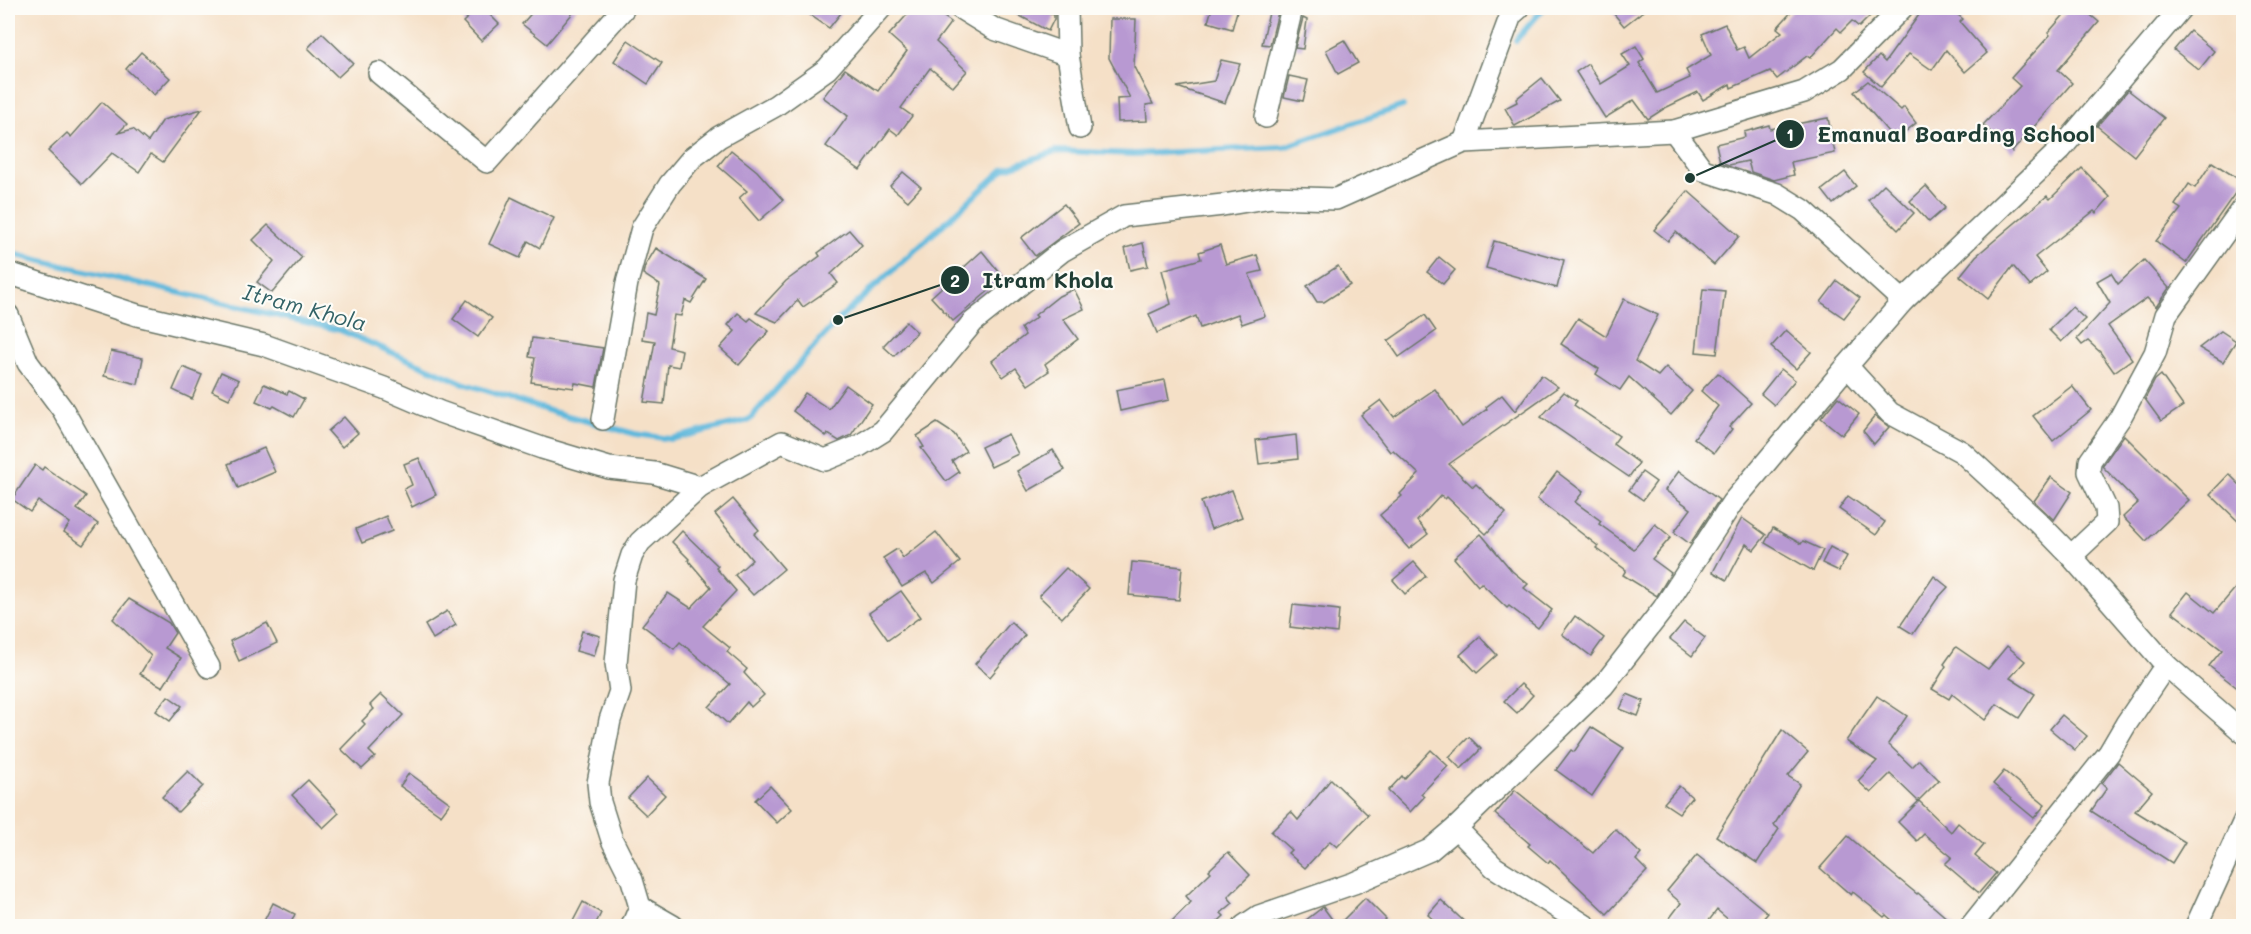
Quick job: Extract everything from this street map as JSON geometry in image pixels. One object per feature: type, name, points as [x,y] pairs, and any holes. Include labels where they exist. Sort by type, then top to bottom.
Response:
[{"type":"street","points":[[379,73],[487,162],[624,8]]},
{"type":"street","points":[[603,419],[627,283],[642,228],[670,184],[692,158],[719,137],[775,106],[828,69],[880,8]]},
{"type":"street","points":[[960,8],[994,29],[1068,55]]},
{"type":"street","points":[[1067,8],[1068,55],[1080,128]]},
{"type":"street","points":[[1266,117],[1292,8]]},
{"type":"street","points":[[1464,142],[1511,15],[1519,8]]},
{"type":"street","points":[[632,927],[640,907],[632,880],[612,840],[600,802],[598,783],[610,720],[620,691],[616,663],[624,580],[632,555],[640,542],[700,487],[782,441],[825,460],[859,446],[883,431],[973,322],[1062,251],[1124,216],[1224,206],[1272,197],[1336,198],[1464,142],[1674,131],[1803,92],[1842,69],[1902,8]]},
{"type":"street","points":[[1244,927],[1259,916],[1353,884],[1430,850],[1456,828],[1603,686],[1662,609],[1732,503],[1847,366],[1903,301],[2061,149],[2181,8]]},
{"type":"street","points":[[1674,131],[1703,170],[1778,194],[1803,210],[1903,301]]},
{"type":"street","points":[[2071,556],[2107,522],[2106,508],[2089,472],[2090,461],[2120,418],[2155,353],[2166,315],[2244,206]]},
{"type":"street","points":[[8,273],[137,315],[264,345],[542,448],[609,468],[654,473],[700,487]]},
{"type":"street","points":[[8,315],[28,363],[63,410],[209,667]]},
{"type":"street","points":[[1847,366],[1890,413],[1962,452],[2038,522],[2071,556],[2166,665],[2244,733]]},
{"type":"street","points":[[1971,927],[2109,753],[2166,665]]},
{"type":"street","points":[[2196,927],[2244,821]]},
{"type":"street","points":[[1456,828],[1494,867],[1586,927]]},
{"type":"street","points":[[640,907],[673,927]]},
{"type":"building","points":[[478,8],[483,8],[499,24],[481,41],[463,22]]},
{"type":"building","points":[[536,8],[577,8],[547,44],[522,24]]},
{"type":"building","points":[[800,8],[845,8],[829,28]]},
{"type":"building","points":[[913,8],[931,8],[951,22],[936,42],[967,71],[953,87],[930,68],[901,108],[912,116],[898,135],[890,129],[860,170],[826,146],[848,116],[823,97],[845,69],[878,91],[907,51],[889,35]]},
{"type":"building","points":[[1005,8],[1041,8],[1054,15],[1054,19],[1048,31]]},
{"type":"building","points":[[1212,8],[1238,8],[1232,29],[1208,22]]},
{"type":"building","points":[[1270,8],[1279,8],[1270,45],[1262,44]]},
{"type":"building","points":[[1609,8],[1647,8],[1624,26]]},
{"type":"building","points":[[1795,8],[1865,8],[1863,10],[1870,16],[1859,27],[1852,21],[1841,32],[1837,28],[1810,58],[1807,56],[1777,79],[1770,71],[1731,88],[1730,84],[1703,100],[1698,92],[1648,119],[1634,100],[1605,118],[1576,72],[1588,64],[1601,84],[1630,66],[1622,54],[1636,46],[1644,59],[1639,63],[1657,93],[1690,78],[1686,70],[1711,55],[1702,34],[1725,24],[1737,50],[1744,47],[1749,58],[1782,32],[1777,28]]},
{"type":"building","points":[[1924,8],[1949,8],[1963,19],[1960,22],[1987,53],[1965,72],[1946,50],[1932,70],[1909,54],[1881,87],[1864,72],[1879,56],[1885,62]]},
{"type":"building","points":[[2070,8],[2082,8],[2099,22],[2058,70],[2072,83],[2012,152],[1983,125],[2020,86],[2011,78],[2050,35],[2048,33]]},
{"type":"building","points":[[1303,18],[1307,20],[1303,49],[1295,48]]},
{"type":"building","points":[[1110,19],[1136,19],[1134,67],[1153,104],[1146,105],[1147,121],[1118,122],[1117,99],[1130,98],[1109,58]]},
{"type":"building","points":[[2190,31],[2214,51],[2199,70],[2174,50]]},
{"type":"building","points":[[322,33],[353,63],[338,77],[308,48]]},
{"type":"building","points":[[628,40],[662,63],[648,84],[614,61]]},
{"type":"building","points":[[1344,40],[1358,63],[1338,74],[1326,50]]},
{"type":"building","points":[[141,52],[170,78],[154,95],[126,69]]},
{"type":"building","points":[[1221,60],[1240,64],[1225,103],[1177,87],[1214,81]]},
{"type":"building","points":[[1289,76],[1308,80],[1303,101],[1284,97]]},
{"type":"building","points":[[1542,78],[1560,101],[1515,126],[1505,108],[1517,102],[1516,99]]},
{"type":"building","points":[[1868,81],[1901,110],[1904,107],[1916,123],[1895,140],[1854,92]]},
{"type":"building","points":[[2128,90],[2164,118],[2134,156],[2097,126]]},
{"type":"building","points":[[102,102],[127,124],[118,133],[133,129],[148,142],[163,120],[202,109],[163,162],[151,154],[139,172],[112,153],[82,184],[48,151],[67,133],[71,137]]},
{"type":"building","points":[[1828,118],[1835,153],[1791,162],[1794,175],[1774,180],[1751,172],[1748,161],[1729,165],[1720,162],[1716,144],[1745,137],[1744,132],[1769,125],[1770,129]]},
{"type":"building","points":[[731,150],[757,171],[783,200],[759,221],[739,198],[747,191],[718,166]]},
{"type":"building","points":[[2212,162],[2243,182],[2186,263],[2156,241],[2181,209],[2175,205],[2189,184],[2195,188]]},
{"type":"building","points":[[2082,168],[2110,197],[2096,213],[2094,211],[2035,257],[2047,272],[2030,286],[2013,266],[1988,299],[1960,276],[1976,256],[2047,196],[2050,199]]},
{"type":"building","points":[[903,172],[921,187],[908,201],[890,186]]},
{"type":"building","points":[[1845,172],[1856,186],[1833,204],[1822,190]]},
{"type":"building","points":[[1884,184],[1914,213],[1898,230],[1868,200]]},
{"type":"building","points":[[1926,186],[1945,208],[1929,222],[1910,201]]},
{"type":"building","points":[[1688,191],[1739,236],[1714,265],[1676,232],[1668,241],[1654,230]]},
{"type":"building","points":[[511,197],[554,218],[540,248],[528,241],[520,258],[489,244]]},
{"type":"building","points":[[1064,204],[1079,223],[1035,256],[1021,238]]},
{"type":"building","points":[[268,225],[302,257],[272,293],[257,282],[274,261],[253,240]]},
{"type":"building","points":[[849,230],[862,245],[831,274],[838,283],[803,307],[798,300],[777,322],[756,313],[786,281],[820,256],[818,253]]},
{"type":"building","points":[[1494,241],[1564,260],[1557,288],[1486,268]]},
{"type":"building","points":[[1143,243],[1148,266],[1130,270],[1125,248]]},
{"type":"building","points":[[1220,245],[1226,264],[1257,255],[1262,271],[1249,274],[1265,316],[1242,324],[1238,314],[1200,328],[1196,316],[1157,333],[1149,314],[1171,304],[1162,270],[1201,259],[1199,252]]},
{"type":"building","points":[[656,248],[706,279],[691,303],[685,300],[681,316],[674,315],[669,347],[682,350],[679,367],[668,365],[664,404],[644,402],[655,341],[642,339],[646,313],[654,315],[660,285],[643,274]]},
{"type":"building","points":[[982,251],[1004,278],[953,321],[931,297]]},
{"type":"building","points":[[1439,257],[1455,270],[1443,284],[1427,272]]},
{"type":"building","points":[[2144,260],[2169,288],[2156,307],[2147,298],[2108,326],[2132,359],[2114,372],[2100,352],[2088,341],[2082,345],[2077,339],[2110,303],[2097,281],[2111,273],[2118,284]]},
{"type":"building","points":[[1338,266],[1350,285],[1324,302],[1317,302],[1307,286]]},
{"type":"building","points":[[1837,281],[1860,298],[1844,318],[1821,302]]},
{"type":"building","points":[[1074,289],[1084,309],[1063,319],[1078,339],[1045,364],[1049,371],[1028,385],[1016,368],[1003,377],[992,361],[1025,335],[1021,328],[1037,317],[1035,315],[1059,296]]},
{"type":"building","points":[[1703,289],[1725,291],[1717,354],[1696,352]]},
{"type":"building","points":[[1624,299],[1658,315],[1635,361],[1658,376],[1666,367],[1692,391],[1671,415],[1629,377],[1620,390],[1596,374],[1599,369],[1561,344],[1578,318],[1606,336]]},
{"type":"building","points":[[467,300],[492,318],[478,337],[453,319]]},
{"type":"building","points":[[2072,307],[2085,319],[2061,342],[2049,330]]},
{"type":"building","points":[[738,313],[748,321],[751,318],[769,331],[739,365],[720,348],[735,331],[728,325]]},
{"type":"building","points":[[1425,315],[1436,331],[1399,357],[1388,341]]},
{"type":"building","points":[[906,322],[917,332],[894,356],[883,346]]},
{"type":"building","points":[[1786,330],[1811,352],[1796,369],[1771,347]]},
{"type":"building","points":[[2221,331],[2236,341],[2223,362],[2199,348]]},
{"type":"building","points":[[532,338],[603,348],[596,387],[575,383],[574,388],[531,382],[535,358],[529,357]]},
{"type":"building","points":[[111,351],[143,358],[138,384],[104,376]]},
{"type":"building","points":[[183,367],[202,375],[192,399],[173,390]]},
{"type":"building","points":[[1781,369],[1795,380],[1774,405],[1761,394]]},
{"type":"building","points":[[221,372],[239,380],[229,399],[212,391]]},
{"type":"building","points":[[1718,373],[1751,403],[1729,427],[1732,429],[1714,453],[1694,438],[1718,406],[1701,391]]},
{"type":"building","points":[[1541,375],[1558,387],[1449,464],[1473,487],[1476,484],[1506,513],[1486,534],[1447,497],[1445,499],[1441,495],[1417,521],[1428,534],[1409,549],[1380,515],[1402,496],[1400,494],[1419,474],[1393,450],[1390,452],[1361,415],[1381,400],[1394,417],[1435,389],[1462,427],[1502,395],[1515,411]]},
{"type":"building","points":[[2161,375],[2183,406],[2161,421],[2145,399],[2155,380]]},
{"type":"building","points":[[1165,380],[1169,400],[1120,411],[1116,390]]},
{"type":"building","points":[[264,384],[287,394],[289,391],[304,399],[294,417],[274,406],[272,408],[256,401]]},
{"type":"building","points":[[846,385],[872,404],[851,435],[839,441],[828,434],[826,436],[793,411],[805,393],[829,409]]},
{"type":"building","points":[[2072,386],[2091,410],[2053,441],[2033,416]]},
{"type":"building","points":[[1564,392],[1577,401],[1574,405],[1619,436],[1613,444],[1639,463],[1629,477],[1541,417]]},
{"type":"building","points":[[1838,397],[1859,414],[1842,435],[1821,418]]},
{"type":"building","points":[[1875,416],[1889,427],[1874,444],[1863,431]]},
{"type":"building","points":[[344,417],[358,433],[342,447],[328,431]]},
{"type":"building","points":[[937,423],[954,434],[966,451],[952,461],[959,472],[946,481],[921,448],[924,447],[917,436]]},
{"type":"building","points":[[1008,434],[1018,454],[991,467],[981,447]]},
{"type":"building","points":[[1296,435],[1298,459],[1259,464],[1256,440]]},
{"type":"building","points":[[2124,435],[2189,500],[2146,541],[2123,517],[2138,503],[2102,466]]},
{"type":"building","points":[[264,448],[275,472],[238,488],[228,464]]},
{"type":"building","points":[[1053,450],[1065,470],[1028,491],[1017,471]]},
{"type":"building","points":[[419,458],[436,495],[412,507],[404,489],[412,485],[404,464]]},
{"type":"building","points":[[35,465],[42,470],[44,467],[86,496],[77,509],[98,524],[83,545],[64,532],[70,523],[38,501],[30,512],[12,499]]},
{"type":"building","points":[[1679,471],[1719,500],[1690,544],[1674,532],[1691,509],[1665,490]]},
{"type":"building","points":[[1557,472],[1583,492],[1575,502],[1601,521],[1599,524],[1634,549],[1655,524],[1671,537],[1652,559],[1671,573],[1657,596],[1623,575],[1626,570],[1537,499]]},
{"type":"building","points":[[1642,472],[1656,482],[1643,500],[1629,490]]},
{"type":"building","points":[[2229,474],[2244,489],[2244,527],[2210,494]]},
{"type":"building","points":[[2051,477],[2072,492],[2054,520],[2034,501]]},
{"type":"building","points":[[1232,490],[1242,517],[1211,529],[1201,502]]},
{"type":"building","points":[[1848,496],[1885,522],[1876,535],[1839,509]]},
{"type":"building","points":[[733,499],[759,530],[754,534],[784,569],[753,595],[735,575],[752,560],[715,514]]},
{"type":"building","points":[[386,516],[392,531],[362,543],[356,529]]},
{"type":"building","points":[[1742,518],[1766,535],[1754,550],[1746,544],[1727,580],[1713,572]]},
{"type":"building","points":[[1773,528],[1801,544],[1803,541],[1823,550],[1813,571],[1765,543]]},
{"type":"building","points":[[682,531],[718,566],[716,568],[736,591],[703,626],[730,648],[727,652],[747,669],[744,673],[764,695],[751,707],[747,702],[728,724],[709,707],[730,684],[680,642],[674,649],[642,625],[668,593],[691,608],[711,587],[672,542]]},
{"type":"building","points":[[936,532],[960,562],[934,583],[926,573],[902,587],[883,558],[897,549],[903,558]]},
{"type":"building","points":[[1481,534],[1512,571],[1528,584],[1524,588],[1552,610],[1538,628],[1509,606],[1507,608],[1481,583],[1478,586],[1454,558]]},
{"type":"building","points":[[1830,547],[1847,556],[1839,571],[1822,563]]},
{"type":"building","points":[[1132,562],[1182,567],[1179,600],[1129,595]]},
{"type":"building","points":[[1414,562],[1426,576],[1405,594],[1393,580]]},
{"type":"building","points":[[1066,568],[1089,589],[1062,618],[1039,596]]},
{"type":"building","points":[[1934,576],[1948,587],[1913,634],[1900,626]]},
{"type":"building","points":[[2244,578],[2244,693],[2209,666],[2222,650],[2172,612],[2188,592],[2214,613]]},
{"type":"building","points":[[901,591],[920,617],[888,640],[869,613]]},
{"type":"building","points":[[129,599],[169,623],[175,633],[165,648],[181,658],[163,687],[140,674],[151,656],[113,619]]},
{"type":"building","points":[[1293,605],[1339,610],[1337,633],[1290,627]]},
{"type":"building","points":[[447,611],[456,625],[433,639],[425,625]]},
{"type":"building","points":[[1575,616],[1604,638],[1591,656],[1562,634]]},
{"type":"building","points":[[1011,622],[1025,635],[990,677],[975,664]]},
{"type":"building","points":[[1684,622],[1705,638],[1692,656],[1670,639]]},
{"type":"building","points":[[267,623],[277,643],[239,661],[230,641]]},
{"type":"building","points":[[582,631],[600,636],[594,656],[576,651]]},
{"type":"building","points":[[1480,637],[1497,655],[1477,673],[1460,655]]},
{"type":"building","points":[[2007,646],[2025,661],[2010,678],[2035,694],[2019,718],[1997,704],[1985,720],[1952,694],[1949,699],[1932,689],[1946,666],[1944,664],[1956,647],[1988,669]]},
{"type":"building","points":[[1521,684],[1533,695],[1517,713],[1504,701]]},
{"type":"building","points":[[381,694],[403,715],[369,751],[375,757],[362,769],[341,749],[365,724],[362,721],[374,709],[370,705]]},
{"type":"building","points":[[1627,694],[1644,701],[1638,716],[1620,709]]},
{"type":"building","points":[[168,696],[182,706],[170,721],[156,711]]},
{"type":"building","points":[[1877,696],[1907,716],[1888,744],[1912,767],[1919,760],[1939,780],[1918,801],[1890,774],[1871,793],[1858,781],[1877,761],[1846,741]]},
{"type":"building","points":[[2062,715],[2087,736],[2075,750],[2050,729]]},
{"type":"building","points":[[1591,727],[1624,748],[1592,796],[1556,770],[1571,750],[1574,752]]},
{"type":"building","points":[[1782,730],[1808,752],[1788,776],[1800,784],[1774,825],[1779,829],[1757,863],[1716,836]]},
{"type":"building","points":[[1469,737],[1481,749],[1461,769],[1449,757]]},
{"type":"building","points":[[1431,750],[1448,766],[1421,794],[1424,797],[1410,812],[1388,791],[1402,776],[1404,779]]},
{"type":"building","points":[[2118,762],[2152,791],[2135,811],[2185,842],[2172,863],[2091,811],[2107,788],[2102,783]]},
{"type":"building","points":[[188,771],[203,786],[178,812],[162,797]]},
{"type":"building","points":[[2004,771],[2045,805],[2034,818],[1993,784]]},
{"type":"building","points":[[409,773],[450,803],[441,815],[400,786]]},
{"type":"building","points":[[647,778],[665,795],[646,815],[628,798]]},
{"type":"building","points":[[1331,779],[1368,815],[1337,847],[1330,841],[1305,868],[1288,853],[1291,850],[1271,832],[1291,812],[1298,820]]},
{"type":"building","points":[[308,780],[339,813],[323,828],[292,795]]},
{"type":"building","points":[[770,786],[792,809],[777,823],[755,800]]},
{"type":"building","points":[[1679,786],[1692,797],[1679,813],[1664,803]]},
{"type":"building","points":[[1515,790],[1593,853],[1615,829],[1641,854],[1636,860],[1647,871],[1607,914],[1550,860],[1548,863],[1495,814]]},
{"type":"building","points":[[1919,801],[1951,832],[1958,823],[1984,845],[1975,856],[1996,873],[1979,893],[1945,864],[1952,857],[1924,834],[1917,841],[1898,822]]},
{"type":"building","points":[[1848,836],[1957,927],[1900,927],[1853,892],[1851,895],[1820,868]]},
{"type":"building","points":[[1228,852],[1250,875],[1228,897],[1233,903],[1221,913],[1224,916],[1212,927],[1166,927],[1191,902],[1186,896]]},
{"type":"building","points":[[1697,855],[1768,913],[1756,927],[1737,927],[1717,910],[1704,927],[1663,927],[1681,903],[1667,891]]},
{"type":"building","points":[[1365,898],[1386,919],[1378,927],[1297,927],[1323,907],[1337,926]]},
{"type":"building","points":[[1441,900],[1470,927],[1442,927],[1428,915]]},
{"type":"building","points":[[583,902],[601,913],[594,927],[570,927]]},
{"type":"building","points":[[273,903],[295,914],[289,927],[261,927]]},
{"type":"waterway","name":"Itram Khola","points":[[1516,40],[1544,8]]},
{"type":"waterway","name":"Itram Khola","points":[[8,253],[340,330],[463,383],[553,412],[635,434],[671,439],[749,420],[838,320],[1004,169],[1056,151],[1135,154],[1284,147],[1403,106]]},
{"type":"place","name":"Emanual Boarding School","points":[[1690,178]]},
{"type":"place","name":"Itram Khola","points":[[838,320]]}]
